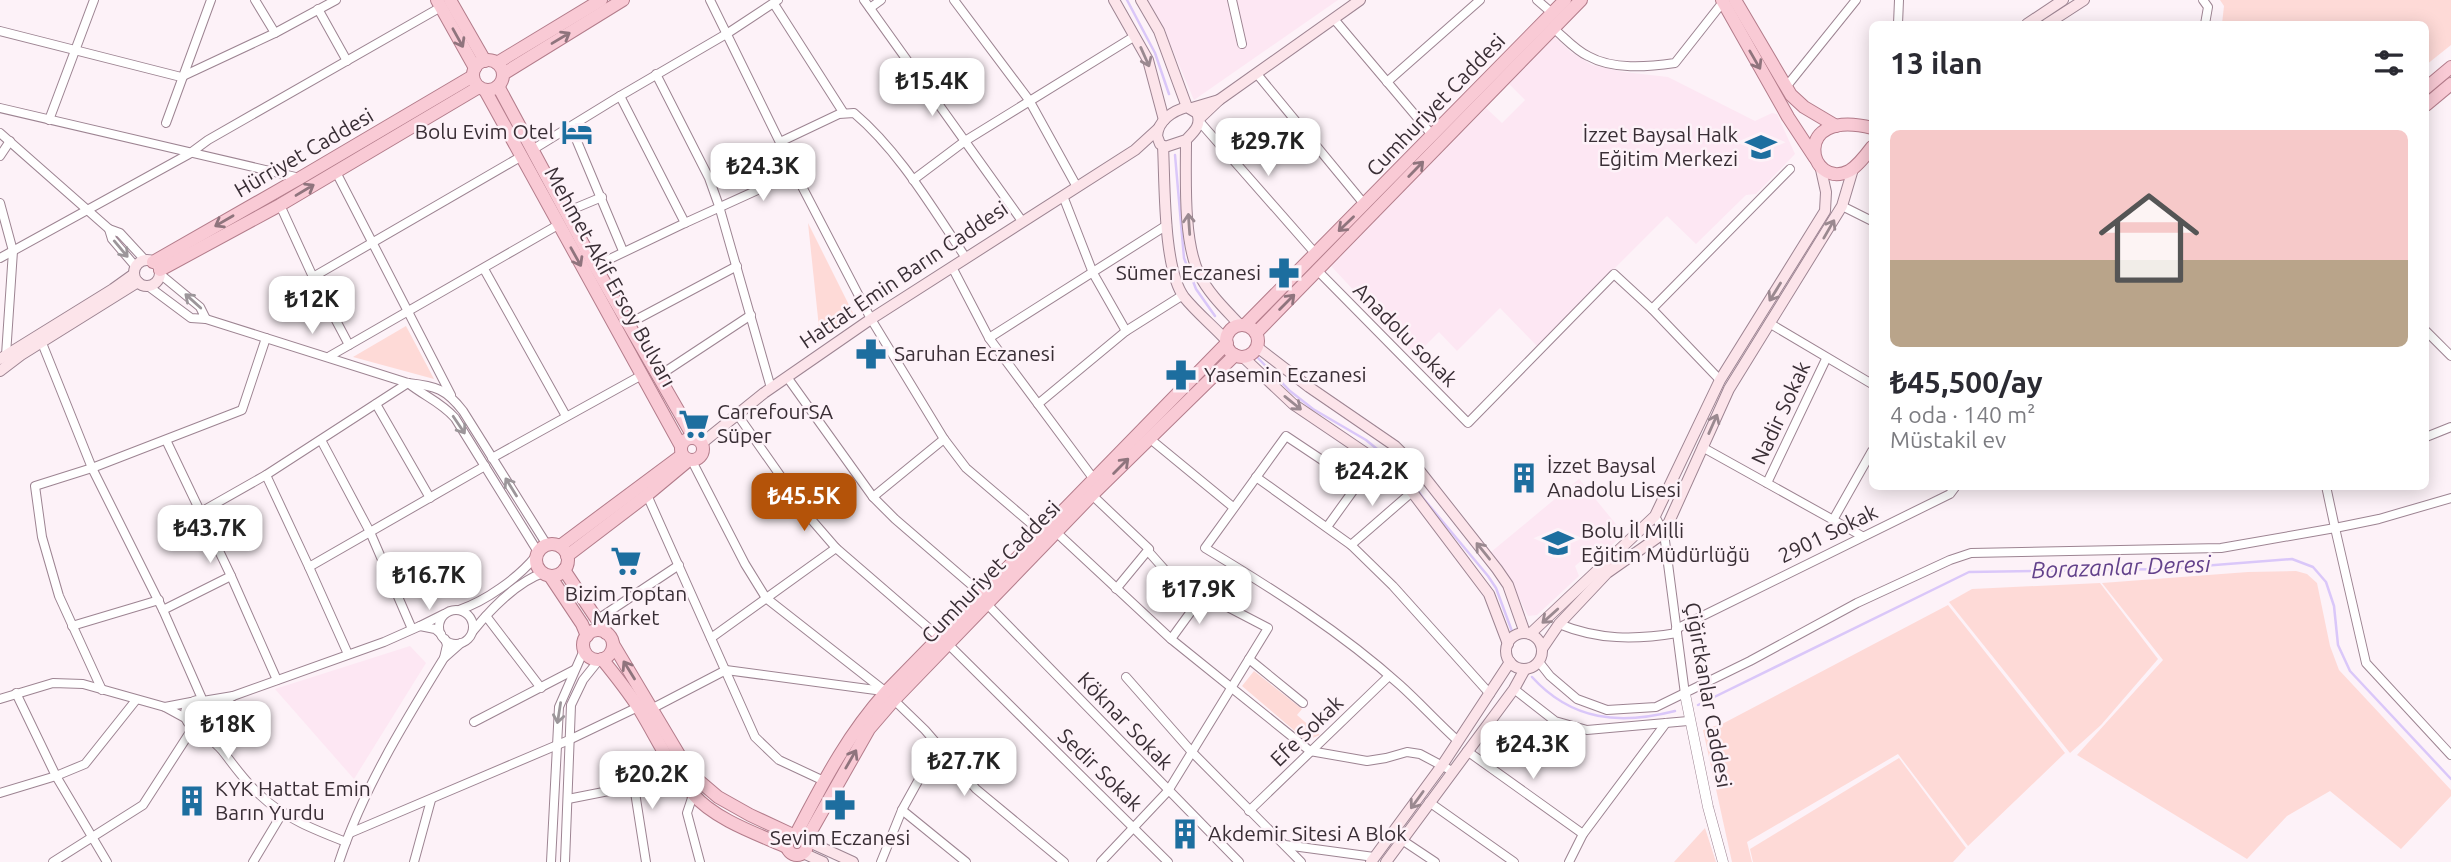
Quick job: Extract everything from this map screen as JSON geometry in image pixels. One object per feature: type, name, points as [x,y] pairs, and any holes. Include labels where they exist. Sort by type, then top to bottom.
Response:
[{"type":"main road","name":"Hürriyet Caddesi","points":[[3,357],[113,289],[280,205],[336,172],[601,0]]},
{"type":"main road","name":"Hürriyet Caddesi","points":[[0,372],[21,355],[147,272],[300,178],[623,0]]},
{"type":"main road","points":[[1114,0],[1148,60],[1161,124],[1157,136],[1162,145],[1167,225],[1173,266],[1183,295],[1226,342],[1229,350],[1293,404],[1392,471],[1412,492],[1489,594],[1508,644]]},
{"type":"main road","points":[[1141,0],[1159,31],[1189,108],[1199,120]]},
{"type":"main road","points":[[1135,150],[1162,145],[1170,147],[1186,140],[1196,130],[1199,120],[1219,100],[1360,0]]},
{"type":"main road","name":"Cumhuriyet Caddesi","points":[[1247,328],[1315,253],[1565,0]]},
{"type":"main road","name":"Cumhuriyet Caddesi","points":[[1247,328],[1318,271],[1581,0]]},
{"type":"main road","points":[[2032,21],[2063,0]]},
{"type":"main road","points":[[2052,21],[2084,0]]},
{"type":"main road","points":[[1727,1],[1786,88],[1804,107],[1836,126]]},
{"type":"main road","points":[[1727,1],[1788,117],[1818,161],[1829,172],[1837,174],[1853,169]]},
{"type":"main road","name":"Mehmet Akif Ersoy Bulvarı","points":[[446,2],[527,153],[558,225],[686,455]]},
{"type":"main road","points":[[2429,85],[2451,67]]},
{"type":"main road","points":[[2429,102],[2451,84]]},
{"type":"main road","points":[[1135,150],[1180,109],[1219,100]]},
{"type":"main road","points":[[1869,128],[1826,128],[1816,139],[1814,147],[1826,192],[1825,211],[1720,380],[1655,516],[1527,633],[1514,636],[1508,644],[1506,654],[1510,662],[1519,669],[1539,662],[1542,649],[1559,624],[1606,573],[1664,533],[1729,388],[1842,206],[1853,169],[1869,151]]},
{"type":"main road","points":[[1186,140],[1186,185],[1193,257],[1208,289],[1258,339],[1253,353],[1239,356]]},
{"type":"main road","name":"Hattat Emin Barın Caddesi","points":[[698,440],[871,319],[1135,150]]},
{"type":"main road","name":"Mehmet Akif Ersoy Bulvarı","points":[[527,153],[566,212],[657,377],[698,440]]},
{"type":"main road","points":[[1226,342],[1230,330],[1247,328]]},
{"type":"main road","name":"Cumhuriyet Caddesi","points":[[984,599],[1041,532],[1226,342]]},
{"type":"main road","points":[[1257,347],[1309,387],[1395,446],[1419,470],[1508,585],[1527,633],[1538,639],[1542,649]]},
{"type":"main road","name":"Cumhuriyet Caddesi","points":[[795,848],[824,781],[860,721],[890,696],[984,599],[1056,532],[1149,438],[1239,356]]},
{"type":"main road","points":[[550,551],[647,495],[686,455],[685,440],[698,440],[703,454],[698,459],[686,455]]},
{"type":"main road","points":[[686,455],[550,551],[537,566],[547,575],[582,624],[587,636],[584,650],[590,657],[600,660],[638,707],[673,768],[693,795],[708,808],[741,826],[822,862]]},
{"type":"main road","points":[[550,551],[598,619],[681,758],[698,780],[718,797],[750,815],[795,848],[852,862]]},
{"type":"main road","points":[[547,575],[564,570]]},
{"type":"main road","points":[[587,636],[594,631],[610,638]]},
{"type":"main road","points":[[600,660],[611,653],[610,638]]},
{"type":"main road","points":[[1386,862],[1429,802],[1458,741],[1510,662]]},
{"type":"main road","points":[[1373,860],[1447,767],[1467,751],[1514,689],[1525,669]]},
{"type":"main road","name":"Cumhuriyet Caddesi","points":[[795,848],[890,696]]},
{"type":"street","points":[[49,120],[94,0]]},
{"type":"street","points":[[166,123],[211,0]]},
{"type":"street","points":[[255,0],[275,33]]},
{"type":"street","points":[[0,32],[181,77],[275,33],[336,0]]},
{"type":"street","points":[[710,0],[871,319],[944,439],[966,468],[1041,532]]},
{"type":"street","points":[[864,0],[1022,221]]},
{"type":"street","points":[[870,8],[881,0]]},
{"type":"street","points":[[954,0],[1029,100],[1077,187]]},
{"type":"street","points":[[1233,0],[1242,44]]},
{"type":"street","points":[[1387,82],[1480,0]]},
{"type":"street","points":[[1537,0],[1552,13]]},
{"type":"street","points":[[1786,88],[1856,0]]},
{"type":"street","points":[[1898,21],[1899,0]]},
{"type":"street","points":[[2203,0],[2208,7],[2206,21]]},
{"type":"street","points":[[1553,28],[1587,56],[1611,64],[1649,67],[1675,63],[1727,1]]},
{"type":"street","points":[[0,258],[189,154],[208,140],[446,2]]},
{"type":"street","points":[[313,277],[571,127],[776,2],[843,112]]},
{"type":"street","points":[[318,9],[346,61]]},
{"type":"street","points":[[1334,19],[1432,135]]},
{"type":"street","points":[[913,180],[965,141],[1135,36]]},
{"type":"street","points":[[656,74],[709,178],[771,388]]},
{"type":"street","points":[[1256,74],[1365,205]]},
{"type":"street","points":[[620,96],[685,223]]},
{"type":"street","points":[[0,108],[300,178]]},
{"type":"street","points":[[780,142],[843,112],[854,113],[871,128],[913,180],[967,258]]},
{"type":"street","points":[[1199,120],[1315,253]]},
{"type":"street","points":[[571,127],[623,251]]},
{"type":"street","points":[[0,133],[109,229],[120,233],[147,272],[191,318],[206,319],[330,356],[408,383],[439,388],[452,397]]},
{"type":"street","points":[[0,156],[10,141]]},
{"type":"street","points":[[1720,380],[1652,309],[1790,169]]},
{"type":"street","points":[[336,172],[452,397],[550,551]]},
{"type":"street","points":[[595,266],[719,206],[795,173]]},
{"type":"street","points":[[1063,196],[1093,273],[1126,331]]},
{"type":"street","points":[[566,212],[602,197]]},
{"type":"street","points":[[0,203],[13,251],[3,357]]},
{"type":"street","points":[[280,205],[313,277],[349,345]]},
{"type":"street","points":[[1842,206],[1869,219]]},
{"type":"street","points":[[330,356],[558,225]]},
{"type":"street","points":[[989,338],[1167,225]]},
{"type":"street","points":[[628,324],[737,266]]},
{"type":"street","points":[[952,267],[989,338],[1093,478]]},
{"type":"street","points":[[484,269],[566,416]]},
{"type":"street","name":"Anadolu sokak","points":[[1318,271],[1468,423],[1614,274],[1652,309]]},
{"type":"street","points":[[147,272],[200,307],[206,319]]},
{"type":"street","points":[[1038,404],[1126,331],[1183,295]]},
{"type":"street","points":[[657,377],[751,315]]},
{"type":"street","points":[[1769,323],[1869,382]]},
{"type":"street","points":[[2429,334],[2451,356]]},
{"type":"street","points":[[102,690],[60,596],[42,537],[35,486],[92,468],[243,410],[267,338]]},
{"type":"street","points":[[42,343],[92,468],[159,600],[203,701],[210,706],[214,732],[221,749]]},
{"type":"street","name":"Nadir Sokak","points":[[1767,483],[1826,359]]},
{"type":"street","points":[[492,458],[642,375]]},
{"type":"street","name":"Köknar Sokak","points":[[787,377],[873,497],[984,599],[1239,862]]},
{"type":"street","points":[[199,513],[266,475],[408,383]]},
{"type":"street","points":[[408,383],[444,405],[455,418],[485,466],[550,551]]},
{"type":"street","points":[[376,404],[430,498]]},
{"type":"street","name":"Sedir Sokak","points":[[737,414],[810,518],[835,548],[944,640],[1168,862]]},
{"type":"street","points":[[2429,436],[2451,427]]},
{"type":"street","points":[[1327,527],[1358,484],[1286,436],[1205,548],[1276,591],[1389,676],[1458,741]]},
{"type":"street","points":[[1149,438],[1233,507]]},
{"type":"street","points":[[873,497],[944,439]]},
{"type":"street","points":[[166,440],[277,680]]},
{"type":"street","points":[[321,440],[370,532],[416,628]]},
{"type":"street","points":[[1702,447],[1862,536]]},
{"type":"street","points":[[686,455],[766,598],[890,696],[976,789],[1064,862]]},
{"type":"street","points":[[1833,520],[1869,456]]},
{"type":"street","points":[[309,567],[485,466]]},
{"type":"street","points":[[266,475],[348,654]]},
{"type":"street","points":[[1256,477],[1351,545],[1393,586],[1490,694]]},
{"type":"street","name":"2901 Sokak","points":[[1559,624],[1576,631],[1613,638],[1631,639],[1676,631],[1950,494],[1953,490]]},
{"type":"street","points":[[2327,490],[2366,663],[2451,755]]},
{"type":"street","points":[[1351,545],[1412,492]]},
{"type":"street","points":[[647,495],[755,737],[779,760],[824,781]]},
{"type":"street","points":[[1092,495],[1149,549],[1172,578],[1268,628],[1168,791],[1101,862]]},
{"type":"street","points":[[1539,662],[1550,676],[1577,699],[1607,710],[1656,707],[1857,603],[1971,553],[2221,548],[2379,519],[2451,498]]},
{"type":"street","points":[[1655,516],[1664,533]]},
{"type":"street","points":[[1056,532],[1171,639],[1310,751],[1367,761],[1407,752],[1420,754],[1447,767]]},
{"type":"street","name":"Çiğirtkanlar Caddesi","points":[[1664,533],[1688,721],[1723,862]]},
{"type":"street","points":[[711,638],[835,548]]},
{"type":"street","points":[[165,707],[233,696],[416,628],[478,602],[550,551]]},
{"type":"street","points":[[1116,589],[1148,551]]},
{"type":"street","points":[[598,619],[679,565]]},
{"type":"street","points":[[339,862],[391,743],[444,658],[468,639],[486,616],[526,581],[547,575]]},
{"type":"street","points":[[163,610],[231,576]]},
{"type":"street","points":[[1171,639],[1203,595]]},
{"type":"street","points":[[72,626],[159,600]]},
{"type":"street","points":[[458,610],[472,620],[473,631]]},
{"type":"street","points":[[444,658],[447,645],[441,620],[447,613]]},
{"type":"street","points":[[486,616],[541,688]]},
{"type":"street","points":[[416,628],[435,629],[452,643],[461,643]]},
{"type":"street","points":[[551,862],[559,706],[584,650]]},
{"type":"street","points":[[1249,659],[1303,703]]},
{"type":"street","points":[[565,862],[571,705],[580,686],[600,660]]},
{"type":"street","points":[[474,722],[574,670]]},
{"type":"street","points":[[653,708],[726,670],[890,696]]},
{"type":"street","name":"Efe Sokak","points":[[1250,811],[1389,676]]},
{"type":"street","points":[[1126,677],[1191,751],[1301,862]]},
{"type":"street","points":[[0,699],[54,683],[83,684],[165,707],[187,719],[221,749],[259,794],[283,813],[308,828],[346,842]]},
{"type":"street","points":[[1514,689],[1555,721],[1587,730],[1688,721]]},
{"type":"street","points":[[16,693],[56,776],[107,862]]},
{"type":"street","points":[[53,862],[143,805],[196,727],[206,725],[224,702],[233,696]]},
{"type":"street","points":[[0,793],[85,764],[136,700]]},
{"type":"street","points":[[187,719],[186,709],[191,702]]},
{"type":"street","points":[[350,833],[569,740],[638,707]]},
{"type":"street","points":[[1569,862],[1583,834],[1666,723]]},
{"type":"street","points":[[881,862],[902,810],[938,745]]},
{"type":"street","points":[[1467,751],[1583,834]]},
{"type":"street","points":[[568,800],[634,786],[673,768]]},
{"type":"street","points":[[634,786],[646,862]]},
{"type":"street","points":[[693,795],[687,813],[700,862]]},
{"type":"street","points":[[414,862],[431,800]]},
{"type":"street","points":[[1429,802],[1514,862]]},
{"type":"street","points":[[902,810],[966,862]]},
{"type":"street","points":[[253,862],[283,813]]},
{"type":"street","points":[[1402,840],[1435,862]]},
{"type":"street","points":[[1285,845],[1373,860]]},
{"type":"shaded area","points":[[1146,0],[1338,0],[1194,100],[1162,25]]},
{"type":"shaded area","points":[[2220,0],[2451,0],[2451,45],[2429,63],[2429,21],[2222,21],[2224,6]]},
{"type":"shaded area","points":[[1555,37],[1571,52],[1592,65],[1668,77],[1755,121],[1772,113],[1777,114],[1795,154],[1756,194],[1746,195],[1696,244],[1667,216],[1537,346],[1500,308],[1457,351],[1439,332],[1415,356],[1331,266],[1486,108],[1502,123],[1525,100],[1509,84]]},
{"type":"shaded area","points":[[808,223],[855,317],[820,337]]},
{"type":"shaded area","points":[[406,326],[434,379],[353,357]]},
{"type":"shaded area","name":"Bolu İl Milli Eğitim Müdürlüğü","points":[[1579,479],[1624,534],[1596,559],[1588,555],[1575,566],[1579,576],[1537,615],[1528,616],[1506,572],[1491,552]]},
{"type":"shaded area","points":[[2296,571],[2307,574],[2317,583],[2330,646],[2339,670],[2451,790],[2451,796],[2401,849],[2330,791],[2287,816],[2247,859],[2077,755],[2163,660],[2102,583]]},
{"type":"shaded area","points":[[2100,583],[2158,659],[2101,725],[2070,753],[1949,602],[1972,589]]},
{"type":"shaded area","points":[[1948,605],[2065,753],[1968,846],[1898,754],[1747,842],[1752,862],[1732,862],[1703,730],[1724,723]]},
{"type":"shaded area","points":[[410,646],[426,663],[354,779],[275,689]]},
{"type":"shaded area","points":[[1254,671],[1302,709],[1297,715],[1320,735],[1310,739],[1303,738],[1242,686]]},
{"type":"shaded area","points":[[1899,758],[1966,848],[1953,862],[1753,862],[1750,849]]},
{"type":"shaded area","points":[[1705,828],[1716,862],[1674,862]]},
{"type":"waterway","name":"Borazanlar Deresi","points":[[1127,0],[1155,53],[1169,94]]},
{"type":"waterway","name":"Borazanlar Deresi","points":[[1175,155],[1184,258],[1196,289],[1215,316]]},
{"type":"waterway","name":"Borazanlar Deresi","points":[[1257,357],[1290,391],[1313,409],[1366,440],[1404,471],[1488,576],[1496,588],[1513,634]]},
{"type":"waterway","name":"Borazanlar Deresi","points":[[1698,705],[1969,572],[2164,569],[2292,559],[2313,567],[2326,582],[2334,606],[2338,645],[2350,671],[2451,779]]},
{"type":"waterway","name":"Borazanlar Deresi","points":[[1532,677],[1563,703],[1598,716],[1635,718],[1675,711]]},
{"type":"place","name":"Bolu Evim Otel","points":[[577,132]]},
{"type":"place","name":"İzzet Baysal Halk Eğitim Merkezi","points":[[1761,147]]},
{"type":"place","name":"Sümer Eczanesi","points":[[1284,273]]},
{"type":"place","name":"Saruhan Eczanesi","points":[[871,354]]},
{"type":"place","name":"Yasemin Eczanesi","points":[[1181,375]]},
{"type":"place","name":"CarrefourSA Süper","points":[[694,424]]},
{"type":"place","name":"İzzet Baysal Anadolu Lisesi","points":[[1524,478]]},
{"type":"place","name":"Bolu İl Milli Eğitim Müdürlüğü","points":[[1558,543]]},
{"type":"place","name":"Bizim Toptan Market","points":[[626,561]]},
{"type":"place","name":"KYK Hattat Emin Barın Yurdu","points":[[192,801]]},
{"type":"place","name":"Sevim Eczanesi","points":[[840,805]]},
{"type":"place","name":"Akdemir Sitesi A Blok","points":[[1185,834]]}]
